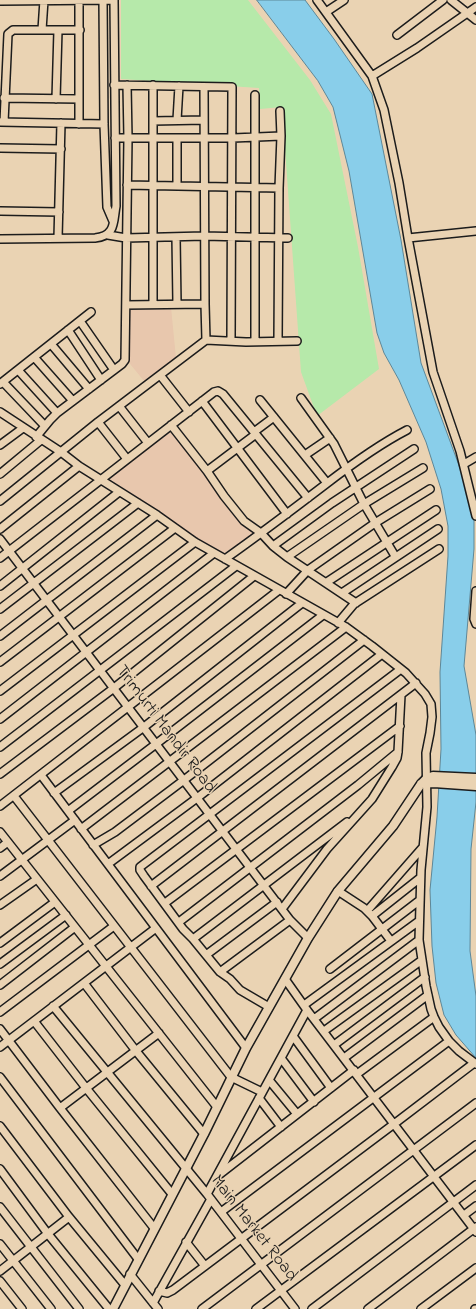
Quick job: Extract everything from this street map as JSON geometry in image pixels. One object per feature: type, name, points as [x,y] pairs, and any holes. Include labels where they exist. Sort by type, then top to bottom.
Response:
[{"type":"street","points":[[42,30],[44,0]]},
{"type":"street","points":[[104,0],[104,124],[107,207],[113,221]]},
{"type":"street","points":[[0,1],[114,0],[116,206],[112,228],[108,235]]},
{"type":"street","points":[[318,0],[372,76],[384,110],[399,182],[432,372],[464,464],[476,516]]},
{"type":"street","points":[[326,12],[344,0]]},
{"type":"street","points":[[397,35],[443,0]]},
{"type":"street","points":[[451,0],[476,20]]},
{"type":"street","points":[[79,1],[79,124]]},
{"type":"street","points":[[372,76],[417,48],[476,7]]},
{"type":"street","points":[[80,30],[13,30],[8,34],[2,122],[104,124]]},
{"type":"street","points":[[56,99],[58,30]]},
{"type":"street","points":[[114,85],[232,88],[231,341]]},
{"type":"street","points":[[0,474],[39,438],[45,426],[57,413],[125,360],[128,138],[127,85]]},
{"type":"street","points":[[153,85],[153,304]]},
{"type":"street","points":[[177,120],[179,86]]},
{"type":"street","points":[[204,87],[206,340]]},
{"type":"street","points":[[255,95],[255,341]]},
{"type":"street","points":[[4,98],[79,99]]},
{"type":"street","points":[[278,342],[282,136],[280,112]]},
{"type":"street","points":[[153,121],[204,120]]},
{"type":"street","points":[[58,238],[61,123]]},
{"type":"street","points":[[115,138],[232,138],[282,136]]},
{"type":"street","points":[[177,138],[177,186]]},
{"type":"street","points":[[0,148],[61,149]]},
{"type":"street","points":[[127,185],[280,188]]},
{"type":"street","points":[[0,211],[59,212]]},
{"type":"street","points":[[408,238],[476,231]]},
{"type":"street","points":[[0,239],[95,238],[108,235],[126,238],[232,236],[288,238]]},
{"type":"street","points":[[176,237],[177,304]]},
{"type":"street","points":[[126,305],[205,304]]},
{"type":"street","points":[[45,426],[1,383],[90,312]]},
{"type":"street","points":[[80,320],[114,370]]},
{"type":"street","points":[[68,330],[100,380]]},
{"type":"street","points":[[0,501],[98,422],[206,340],[278,342],[297,341]]},
{"type":"street","points":[[51,344],[89,389]]},
{"type":"street","points":[[34,357],[73,401]]},
{"type":"street","points":[[18,370],[57,413]]},
{"type":"street","points":[[160,375],[189,412]]},
{"type":"street","points":[[0,558],[214,392],[220,392],[308,498]]},
{"type":"street","points":[[300,398],[330,438],[364,504],[395,556]]},
{"type":"street","points":[[260,400],[328,483]]},
{"type":"street","points":[[202,401],[287,514]]},
{"type":"street","points":[[119,406],[148,443]]},
{"type":"street","points":[[0,412],[61,452],[100,480],[157,515],[195,542],[346,627],[401,669],[416,683],[431,704],[432,717],[426,754],[428,781],[420,878],[419,940],[428,995],[434,1017],[449,1041],[475,1063],[242,1239],[169,1292],[164,1293],[159,1291]]},
{"type":"street","points":[[207,471],[274,417]]},
{"type":"street","points":[[98,422],[127,459]]},
{"type":"street","points":[[171,425],[244,520],[261,533],[273,546],[287,557],[327,582],[356,603]]},
{"type":"street","points":[[0,445],[23,428]]},
{"type":"street","points":[[224,559],[287,514],[346,468],[380,445],[408,430]]},
{"type":"street","points":[[305,456],[330,438]]},
{"type":"street","points":[[273,546],[355,486],[414,449]]},
{"type":"street","points":[[464,464],[476,457]]},
{"type":"street","points":[[0,529],[79,466]]},
{"type":"street","points":[[287,557],[364,504],[423,468]]},
{"type":"street","points":[[0,806],[128,707],[283,592],[308,570],[375,523],[430,489]]},
{"type":"street","points":[[0,586],[119,492]]},
{"type":"street","points":[[0,609],[138,504]]},
{"type":"street","points":[[327,582],[436,510]]},
{"type":"street","points":[[0,636],[157,515]]},
{"type":"street","points":[[0,662],[175,528]]},
{"type":"street","points":[[342,593],[395,556],[438,529]]},
{"type":"street","name":"Trimurti Mandir Road","points":[[0,539],[276,902],[290,920],[308,938]]},
{"type":"street","points":[[0,691],[195,542]]},
{"type":"street","points":[[338,623],[348,610],[356,603],[438,549]]},
{"type":"street","points":[[0,719],[214,553]]},
{"type":"street","points":[[0,747],[236,566]]},
{"type":"street","points":[[0,774],[114,688],[254,576]]},
{"type":"street","points":[[476,591],[474,614],[476,624]]},
{"type":"street","points":[[54,793],[144,727],[302,603]]},
{"type":"street","points":[[68,811],[323,615]]},
{"type":"street","points":[[81,828],[346,627]]},
{"type":"street","points":[[93,845],[115,832],[184,780],[364,640]]},
{"type":"street","points":[[108,864],[198,798],[382,654]]},
{"type":"street","points":[[269,1007],[240,990],[220,972],[183,929],[151,886],[140,870],[140,867],[209,813],[401,669]]},
{"type":"street","points":[[151,886],[416,683]]},
{"type":"street","points":[[282,909],[327,849],[372,799],[397,758],[402,695]]},
{"type":"street","points":[[165,903],[400,726]]},
{"type":"street","points":[[178,922],[358,785],[398,752]]},
{"type":"street","points":[[41,775],[246,1048]]},
{"type":"street","points":[[116,1307],[130,1274],[204,1134],[246,1048],[308,938],[338,891],[393,826],[428,781],[476,778]]},
{"type":"street","points":[[428,781],[476,786]]},
{"type":"street","points":[[14,796],[231,1077],[261,1095],[281,1127]]},
{"type":"street","points":[[193,939],[263,884],[362,810]]},
{"type":"street","points":[[0,876],[75,820]]},
{"type":"street","points":[[0,832],[217,1107]]},
{"type":"street","points":[[0,848],[8,842]]},
{"type":"street","points":[[370,914],[422,847]]},
{"type":"street","points":[[0,906],[37,878]]},
{"type":"street","points":[[370,914],[420,878]]},
{"type":"street","points":[[338,891],[370,914],[392,942]]},
{"type":"street","points":[[330,969],[420,900]]},
{"type":"street","points":[[0,943],[55,902]]},
{"type":"street","points":[[206,955],[276,902]]},
{"type":"street","points":[[0,964],[66,915]]},
{"type":"street","points":[[220,972],[290,920]]},
{"type":"street","points":[[155,1306],[159,1291],[186,1242],[209,1196],[217,1176],[281,1058],[305,1008],[419,921]]},
{"type":"street","points":[[0,1012],[114,926]]},
{"type":"street","points":[[0,985],[75,927]]},
{"type":"street","points":[[0,1047],[156,928]]},
{"type":"street","points":[[314,1019],[419,940]]},
{"type":"street","points":[[324,1031],[422,960]]},
{"type":"street","points":[[334,1045],[425,977]]},
{"type":"street","points":[[285,979],[305,1008],[475,1229],[368,1309]]},
{"type":"street","points":[[84,983],[136,1051],[204,1134]]},
{"type":"street","points":[[344,1058],[428,995]]},
{"type":"street","name":"Main Market Road","points":[[54,1006],[209,1196],[295,1309]]},
{"type":"street","points":[[217,1176],[331,1088],[434,1017]]},
{"type":"street","points":[[34,1021],[172,1194]]},
{"type":"street","points":[[0,1029],[154,1228]]},
{"type":"street","points":[[60,1108],[159,1033]]},
{"type":"street","points":[[292,1036],[331,1088]]},
{"type":"street","points":[[221,1212],[449,1041]]},
{"type":"street","points":[[281,1058],[314,1102]]},
{"type":"street","points":[[0,1077],[138,1259]]},
{"type":"street","points":[[269,1080],[298,1114]]},
{"type":"street","points":[[202,1309],[476,1103]]},
{"type":"street","points":[[0,1126],[70,1217],[125,1285]]},
{"type":"street","points":[[256,1309],[476,1145]]},
{"type":"street","points":[[0,1169],[48,1234],[108,1309]]},
{"type":"street","points":[[312,1309],[476,1185]]},
{"type":"street","points":[[464,1215],[476,1206]]},
{"type":"street","points":[[0,1207],[79,1309]]},
{"type":"street","points":[[0,1271],[70,1217]]},
{"type":"street","points":[[186,1242],[205,1266]]},
{"type":"street","points":[[0,1244],[51,1309]]},
{"type":"street","points":[[421,1309],[476,1268]]},
{"type":"street","points":[[130,1274],[155,1306]]},
{"type":"street","points":[[0,1282],[22,1309]]},
{"type":"shaded area","points":[[171,307],[176,358],[144,381],[126,359],[127,308]]},
{"type":"shaded area","points":[[173,428],[253,534],[221,555],[110,479]]},
{"type":"green space","points":[[121,0],[248,0],[310,80],[331,114],[358,247],[379,369],[317,416],[301,372],[282,107],[260,109],[259,88],[121,79]]},
{"type":"water","points":[[257,0],[305,0],[372,94],[401,240],[421,363],[467,487],[474,519],[474,549],[464,666],[476,735],[476,802],[471,849],[470,951],[476,996],[476,1058],[456,1035],[444,1015],[436,983],[432,946],[430,890],[437,817],[441,749],[440,672],[448,556],[448,526],[441,489],[426,442],[399,380],[384,353],[377,333],[349,171],[333,107],[318,81]]}]
